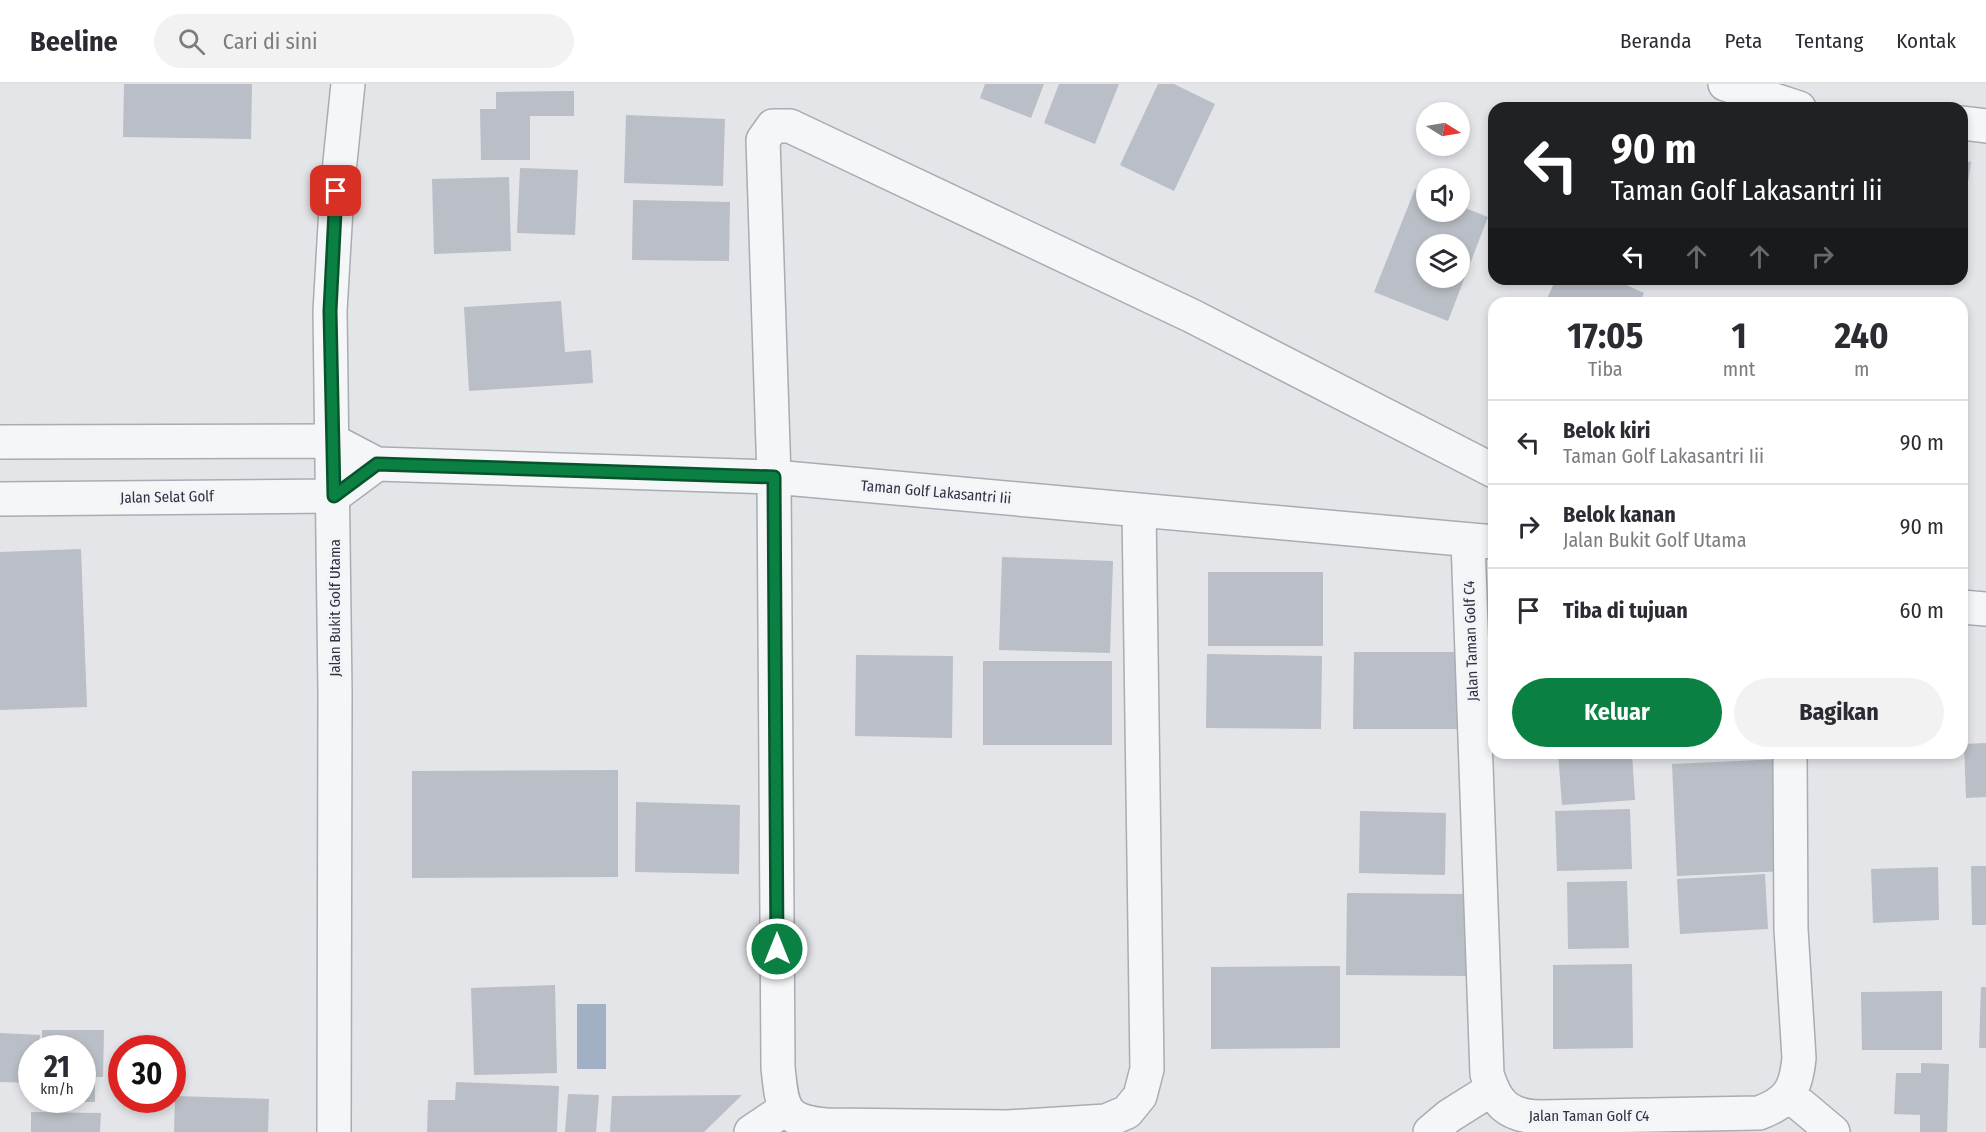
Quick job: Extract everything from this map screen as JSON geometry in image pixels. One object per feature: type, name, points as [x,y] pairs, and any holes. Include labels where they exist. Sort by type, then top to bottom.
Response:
[{"type":"street","name":"Jalan Bukit Golf Utama","points":[[334,1132],[334,496],[330,311],[336,191],[348,84]]},
{"type":"street","points":[[1725,84],[1780,102]]},
{"type":"street","points":[[1968,124],[1986,126]]},
{"type":"street","points":[[793,1121],[780,1092],[778,1067],[774,477],[763,140],[773,126],[790,126],[1192,316],[1488,468]]},
{"type":"street","points":[[0,442],[333,441]]},
{"type":"street","name":"Taman Golf Lakasantri Iii","points":[[333,441],[377,464],[774,477],[1481,542]]},
{"type":"street","points":[[334,496],[377,464]]},
{"type":"street","name":"Jalan Selat Golf","points":[[0,499],[334,496]]},
{"type":"street","points":[[751,1132],[793,1121],[826,1125],[1008,1127],[1106,1121],[1127,1112],[1140,1096],[1147,1069],[1139,510]]},
{"type":"street","name":"Jalan Taman Golf C4","points":[[1481,542],[1487,1074],[1498,1111],[1540,1117],[1782,1112]]},
{"type":"street","points":[[1968,608],[1986,609]]},
{"type":"street","points":[[1790,759],[1791,929],[1800,1058],[1797,1077],[1782,1112],[1833,1132]]},
{"type":"street","points":[[1430,1132],[1449,1116],[1498,1111]]},
{"type":"water","points":[[577,1004],[606,1004],[606,1069],[577,1069]]},
{"type":"building","points":[[124,84],[252,84],[251,139],[123,137]]},
{"type":"building","points":[[985,84],[1044,84],[1031,118],[980,98]]},
{"type":"building","points":[[1059,84],[1119,84],[1095,144],[1044,123]]},
{"type":"building","points":[[1158,84],[1174,84],[1215,104],[1174,191],[1120,165]]},
{"type":"building","points":[[574,91],[574,116],[530,116],[530,160],[481,160],[480,109],[496,109],[496,92]]},
{"type":"building","points":[[626,115],[725,119],[723,186],[624,183]]},
{"type":"building","points":[[1968,161],[1971,162],[1968,182]]},
{"type":"building","points":[[520,168],[578,170],[575,235],[517,233]]},
{"type":"building","points":[[509,177],[511,251],[434,254],[432,179]]},
{"type":"building","points":[[1415,189],[1416,222],[1470,222],[1470,210],[1488,217],[1470,264],[1470,234],[1416,234],[1416,288],[1461,288],[1448,321],[1374,292]]},
{"type":"building","points":[[633,200],[730,202],[729,261],[632,260]]},
{"type":"building","points":[[1553,285],[1626,285],[1644,293],[1642,297],[1548,297]]},
{"type":"building","points":[[561,301],[565,352],[591,350],[593,383],[469,391],[464,307]]},
{"type":"building","points":[[81,549],[87,707],[0,710],[0,552]]},
{"type":"building","points":[[1002,557],[1113,561],[1110,653],[999,650]]},
{"type":"building","points":[[1208,572],[1323,572],[1323,646],[1208,646]]},
{"type":"building","points":[[1354,652],[1458,652],[1458,729],[1353,729]]},
{"type":"building","points":[[1207,654],[1322,656],[1321,729],[1206,728]]},
{"type":"building","points":[[856,655],[953,656],[952,738],[855,736]]},
{"type":"building","points":[[983,661],[1112,661],[1112,745],[983,745]]},
{"type":"building","points":[[1986,743],[1986,797],[1966,798],[1965,759],[1968,759],[1968,744]]},
{"type":"building","points":[[1558,759],[1632,759],[1635,800],[1562,805]]},
{"type":"building","points":[[1780,759],[1786,871],[1677,876],[1672,764]]},
{"type":"building","points":[[618,770],[618,877],[412,878],[412,771]]},
{"type":"building","points":[[636,802],[740,805],[739,874],[635,872]]},
{"type":"building","points":[[1630,809],[1632,869],[1557,871],[1555,811]]},
{"type":"building","points":[[1360,811],[1446,813],[1445,875],[1359,873]]},
{"type":"building","points":[[1971,866],[1986,866],[1986,925],[1972,925]]},
{"type":"building","points":[[1938,867],[1939,920],[1873,923],[1871,869]]},
{"type":"building","points":[[1765,874],[1768,929],[1680,934],[1677,879]]},
{"type":"building","points":[[1627,881],[1629,948],[1568,949],[1567,882]]},
{"type":"building","points":[[1347,893],[1466,894],[1466,976],[1346,975]]},
{"type":"building","points":[[1632,964],[1633,1048],[1553,1049],[1553,965]]},
{"type":"building","points":[[1340,966],[1340,1048],[1211,1049],[1211,967]]},
{"type":"building","points":[[555,985],[557,1073],[474,1075],[471,988]]},
{"type":"building","points":[[1981,987],[1986,987],[1986,1048],[1979,1048]]},
{"type":"building","points":[[1942,991],[1942,1050],[1862,1050],[1861,992]]},
{"type":"building","points":[[42,1030],[104,1030],[103,1077],[96,1077],[96,1035],[42,1035]]},
{"type":"building","points":[[0,1033],[40,1035],[18,1035],[18,1083],[0,1082]]},
{"type":"building","points":[[1921,1063],[1949,1064],[1947,1132],[1920,1132],[1920,1115],[1894,1114],[1896,1073],[1921,1073]]},
{"type":"building","points":[[456,1082],[559,1086],[557,1132],[427,1132],[428,1100],[455,1100]]},
{"type":"building","points":[[568,1094],[599,1095],[596,1132],[565,1132]]},
{"type":"building","points":[[742,1095],[704,1132],[610,1132],[612,1096]]},
{"type":"building","points":[[186,1096],[269,1099],[268,1132],[174,1132],[175,1113],[186,1113]]},
{"type":"building","points":[[31,1113],[101,1113],[100,1132],[31,1132]]},
{"type":"route","points":[[336,191],[330,311],[334,496],[377,464],[774,477],[777,949]]}]
